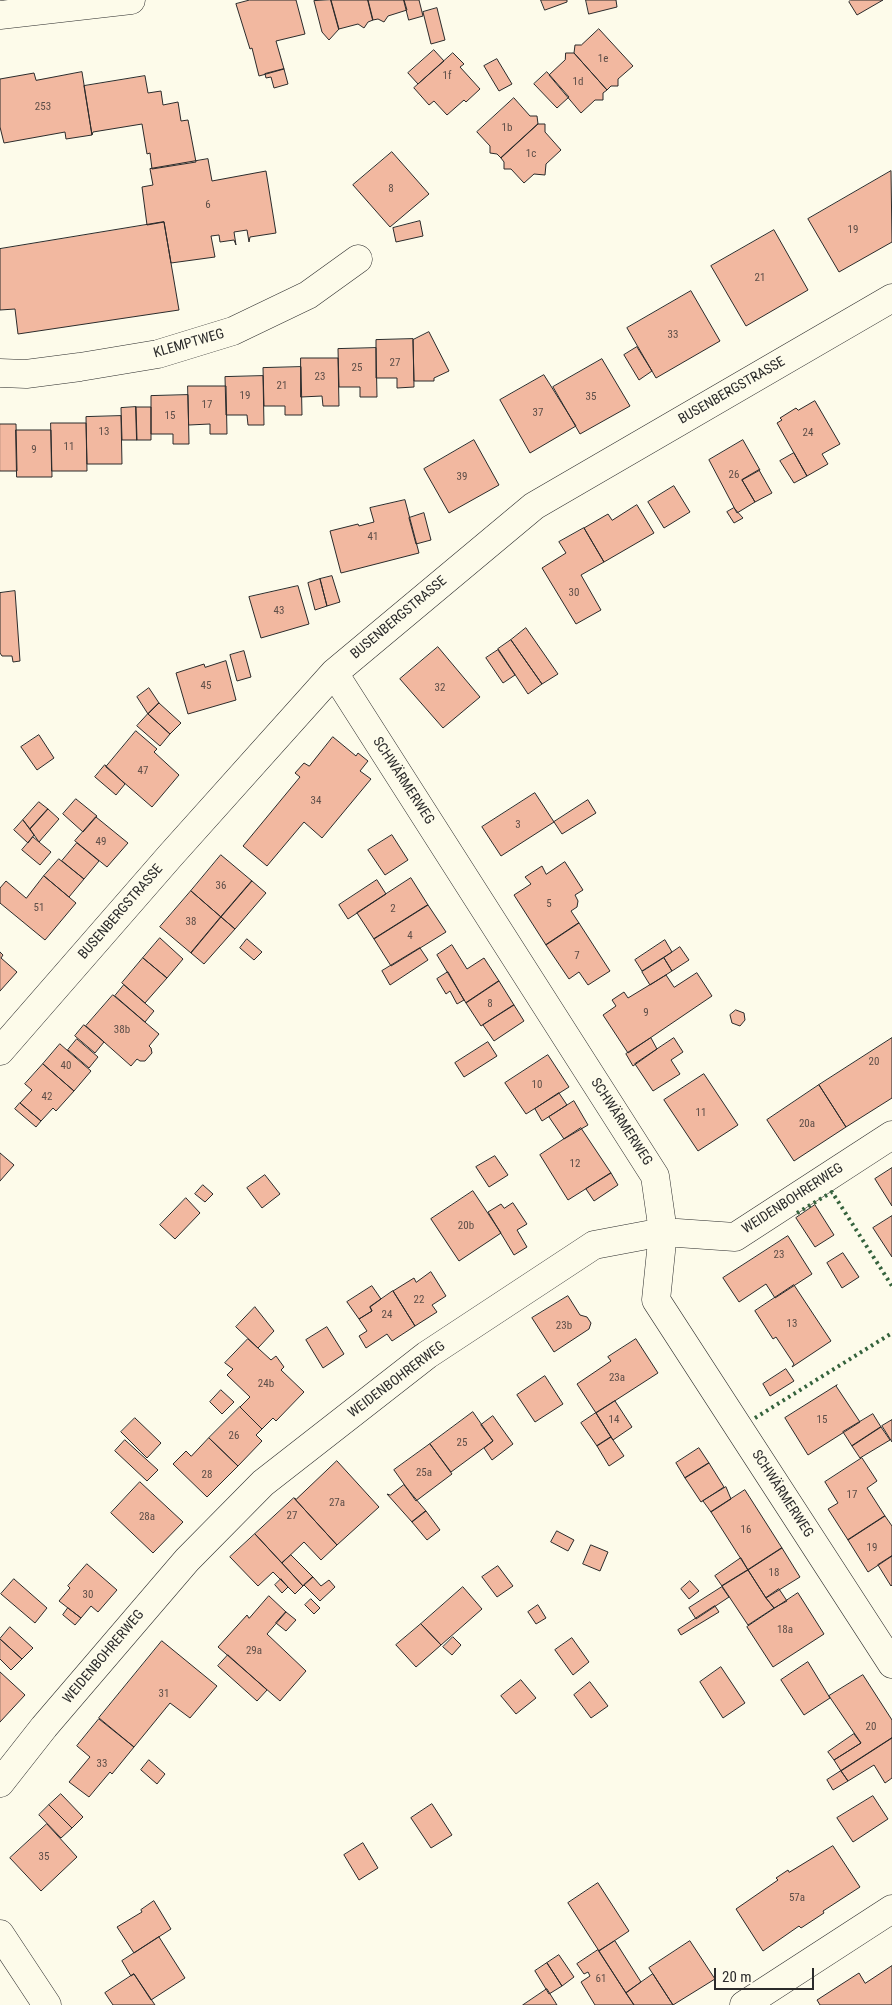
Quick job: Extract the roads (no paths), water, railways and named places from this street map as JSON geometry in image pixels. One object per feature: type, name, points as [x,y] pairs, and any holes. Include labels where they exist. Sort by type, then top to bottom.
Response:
[{"type":"street","points":[[0,15],[132,0]]},
{"type":"street","name":"KLEMPTWEG","points":[[0,373],[26,374],[158,354],[233,331],[308,295],[358,259]]},
{"type":"street","name":"BUSENBERGSTRASSE","points":[[0,1051],[170,856],[334,673],[534,506],[892,298]]},
{"type":"street","name":"SCHWÄRMERWEG","points":[[334,673],[655,1176],[663,1232],[656,1300],[892,1664]]},
{"type":"street","name":"WEIDENBOHRERWEG","points":[[0,1783],[76,1689],[187,1560],[263,1483],[427,1355],[594,1245],[663,1232],[735,1237],[892,1135]]},
{"type":"street","points":[[744,2005],[892,1909]]},
{"type":"street","points":[[0,1934],[47,2005]]}]
